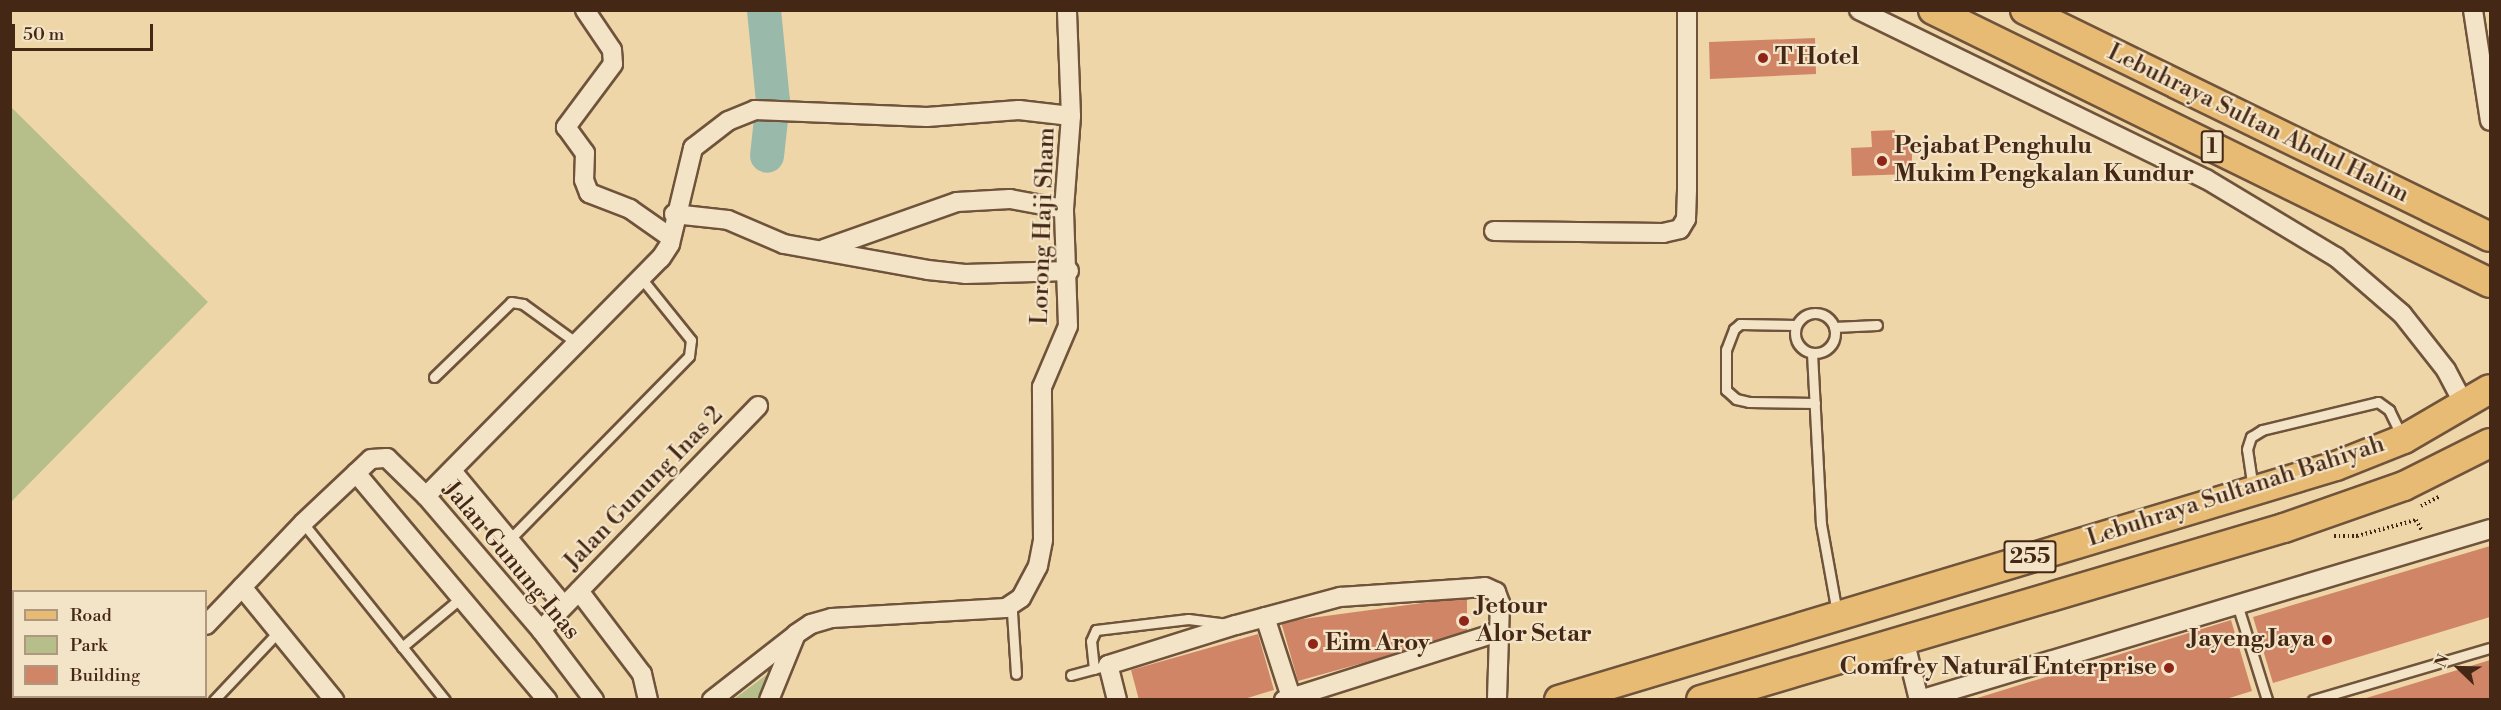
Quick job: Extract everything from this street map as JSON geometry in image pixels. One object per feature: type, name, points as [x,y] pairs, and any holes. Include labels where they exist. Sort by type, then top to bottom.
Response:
[{"type":"main road","name":"Lebuhraya Sultan Abdul Halim","points":[[1933,10],[2490,283]]},
{"type":"main road","name":"Lebuhraya Sultan Abdul Halim","points":[[2025,10],[2490,235]]},
{"type":"main road","name":"Lebuhraya Sultanah Bahiyah","points":[[1559,699],[2336,466],[2404,439],[2465,406],[2490,389]]},
{"type":"main road","name":"Lebuhraya Sultanah Bahiyah","points":[[1701,699],[2284,528],[2404,486],[2490,443]]},
{"type":"street","points":[[585,10],[612,50],[613,64],[566,127],[585,153],[584,180],[589,193],[630,209],[670,237]]},
{"type":"street","name":"Lorong Haji Sham","points":[[1008,606],[1021,598],[1031,584],[1044,540],[1042,387],[1049,365],[1066,334],[1069,271],[1064,209],[1071,116],[1067,10]]},
{"type":"street","points":[[1494,231],[1663,233],[1680,229],[1686,219],[1687,189],[1687,10]]},
{"type":"street","points":[[1859,10],[2206,179],[2336,257],[2402,314],[2446,370],[2465,406]]},
{"type":"street","points":[[2474,10],[2490,121]]},
{"type":"street","points":[[426,496],[661,258],[670,237],[674,214],[693,148],[728,121],[755,110],[927,117],[1019,110],[1071,116]]},
{"type":"street","points":[[823,249],[957,202],[1010,199],[1064,209]]},
{"type":"street","points":[[674,214],[728,220],[784,244],[965,274],[1069,271]]},
{"type":"street","name":"Jalan Gunung Inas 2","points":[[541,630],[758,406]]},
{"type":"street","name":"Jalan Gunung Inas","points":[[356,473],[371,459],[387,458],[426,496],[541,630],[594,699]]},
{"type":"street","points":[[452,471],[564,606]]},
{"type":"street","points":[[207,624],[303,523],[356,473],[547,699]]},
{"type":"street","points":[[1904,639],[1919,699],[2490,529]]},
{"type":"street","points":[[242,587],[334,699]]},
{"type":"street","points":[[1117,699],[1101,667],[1236,625],[1340,597],[1485,587],[1499,597],[1497,699]]},
{"type":"street","points":[[579,591],[642,674],[648,699]]},
{"type":"street","points":[[712,699],[811,624],[831,618],[1008,606]]},
{"type":"street","points":[[1265,617],[1288,698],[1499,632]]},
{"type":"street","points":[[769,699],[796,634]]},
{"type":"lane","points":[[509,540],[689,356],[691,340],[642,279]]},
{"type":"lane","points":[[434,377],[511,302],[523,304],[578,344]]},
{"type":"lane","points":[[1815,403],[1749,402],[1736,399],[1726,390],[1726,350],[1734,329],[1740,324],[1796,325],[1812,313],[1826,316],[1834,327]]},
{"type":"lane","points":[[1834,327],[1877,324]]},
{"type":"lane","points":[[1796,325],[1799,345],[1812,353]]},
{"type":"lane","points":[[1812,353],[1829,347],[1834,327]]},
{"type":"lane","points":[[1812,353],[1821,524],[1837,614]]},
{"type":"lane","points":[[2253,491],[2247,449],[2251,437],[2262,430],[2378,402],[2389,410],[2404,439]]},
{"type":"lane","points":[[303,523],[445,699]]},
{"type":"lane","points":[[402,647],[462,597]]},
{"type":"lane","points":[[2237,604],[2267,699]]},
{"type":"lane","points":[[1008,606],[1012,612],[1016,674]]},
{"type":"lane","points":[[1071,675],[1101,667],[1091,641],[1096,630],[1188,619],[1236,625]]},
{"type":"lane","points":[[214,699],[279,632]]},
{"type":"lane","points":[[2313,699],[2490,648]]},
{"type":"path","points":[[2324,536],[2357,536],[2416,520],[2430,546]]},
{"type":"green space","points":[[10,106],[208,302],[11,502],[10,502]]},
{"type":"green space","points":[[769,673],[758,699],[734,699]]},
{"type":"building","name":"T Hotel","points":[[1815,38],[1816,74],[1710,79],[1709,42]]},
{"type":"building","name":"Pejabat Penghulu Mukim Pengkalan Kundur","points":[[1895,130],[1895,146],[1912,146],[1912,174],[1852,176],[1851,148],[1872,147],[1871,131]]},
{"type":"building","points":[[2490,546],[2490,617],[2273,683],[2253,617]]},
{"type":"building","points":[[1467,597],[1467,634],[1298,681],[1281,622]]},
{"type":"building","points":[[2231,620],[2252,691],[2223,700],[1971,700]]},
{"type":"building","points":[[1258,634],[1274,690],[1241,700],[1139,700],[1131,670]]},
{"type":"building","points":[[2490,660],[2490,700],[2363,700],[2363,699]]},
{"type":"waterway","points":[[764,10],[773,101],[767,156]]},
{"type":"place","name":"T Hotel","points":[[1763,58]]},
{"type":"place","name":"Pejabat Penghulu Mukim Pengkalan Kundur","points":[[1882,161]]},
{"type":"place","name":"Jetour Alor Setar","points":[[1464,621]]},
{"type":"place","name":"Jayeng Jaya","points":[[2327,640]]},
{"type":"place","name":"Eim Aroy","points":[[1313,644]]},
{"type":"place","name":"Comfrey Natural Enterprise","points":[[2169,668]]}]
